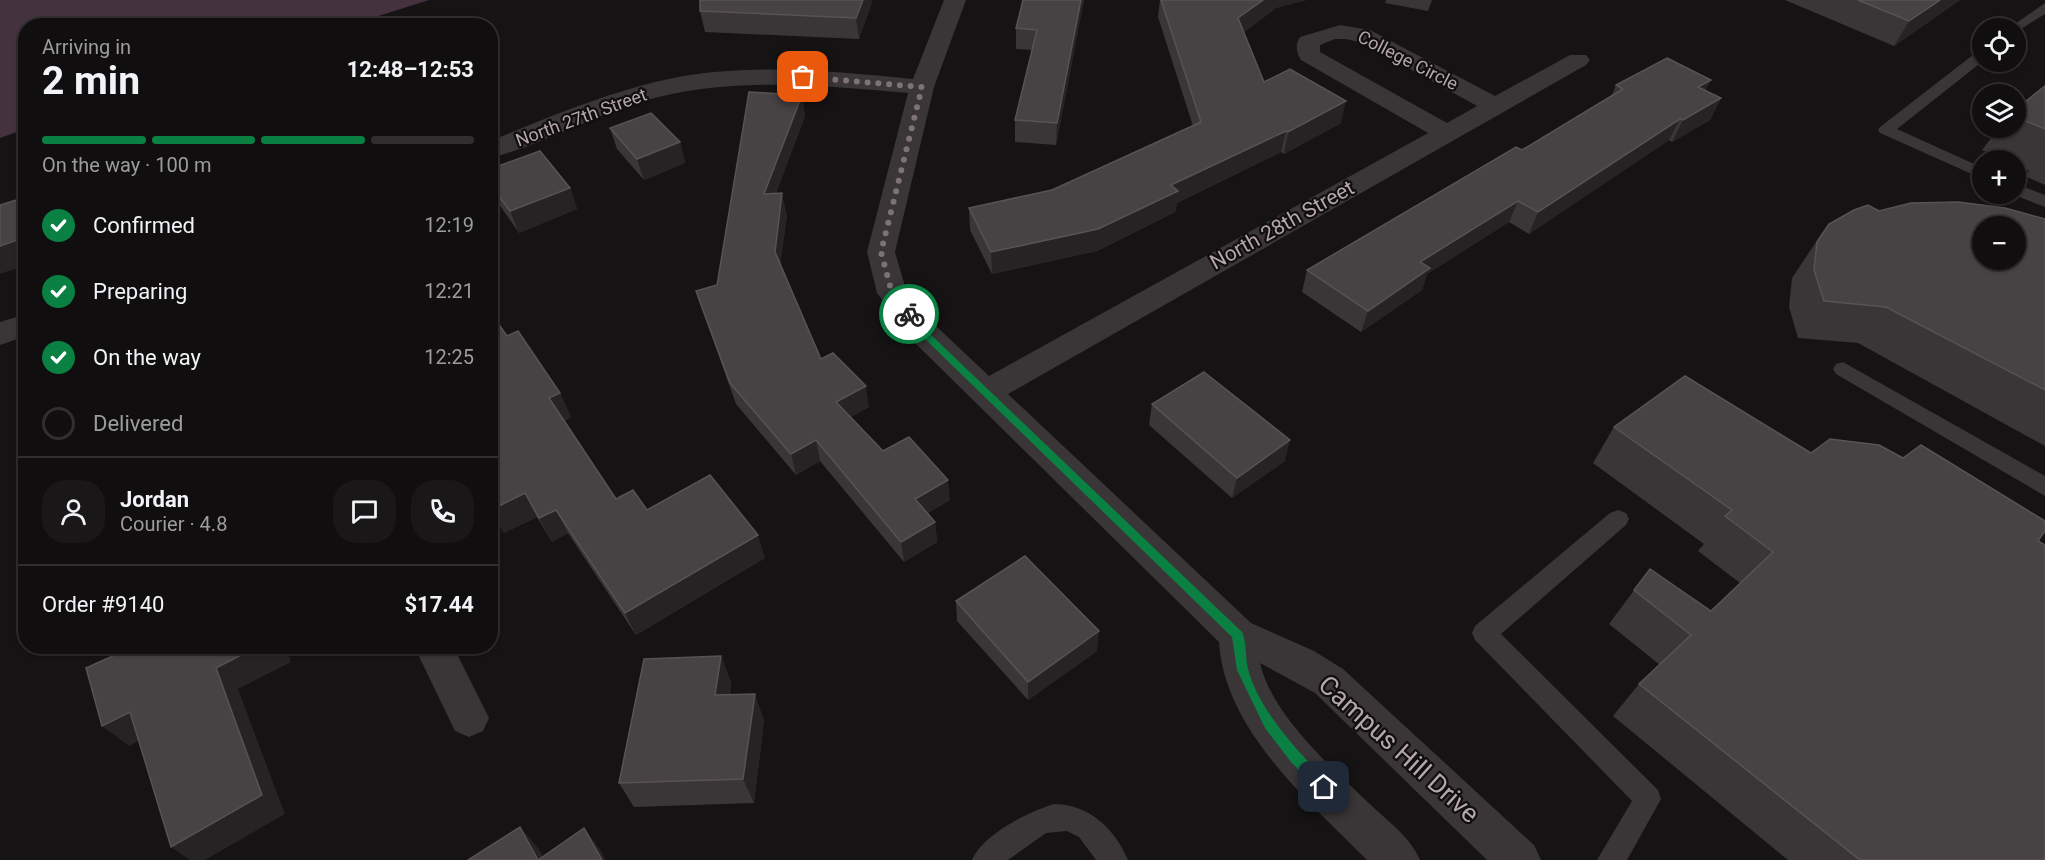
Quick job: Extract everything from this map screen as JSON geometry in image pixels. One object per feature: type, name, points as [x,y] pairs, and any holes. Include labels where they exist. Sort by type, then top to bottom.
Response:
[{"type":"street","name":"Campus Hill Drive","points":[[955,0],[922,87],[881,252],[892,293],[925,334],[1238,635],[1300,663],[1329,681],[1520,860]]},
{"type":"street","name":"College Circle","points":[[1446,133],[1309,55],[1308,42],[1328,33],[1350,30],[1371,38],[1496,107]]},
{"type":"street","name":"North 28th Street","points":[[986,392],[1578,60]]},
{"type":"street","name":"North 27th Street","points":[[498,147],[637,94],[714,79],[779,75],[922,87]]},
{"type":"street","points":[[0,334],[18,327]]},
{"type":"street","points":[[1238,635],[1243,670],[1269,724],[1295,758],[1398,860]]},
{"type":"street","points":[[438,654],[469,718]]},
{"type":"lane","points":[[2026,21],[2045,7]]},
{"type":"lane","points":[[1972,63],[1886,130],[1972,169]]},
{"type":"lane","points":[[2026,193],[2045,202]]},
{"type":"lane","points":[[1843,369],[2045,487]]},
{"type":"lane","points":[[1611,860],[1648,799],[1484,633],[1618,519]]},
{"type":"lane","points":[[986,860],[1033,824],[1059,816],[1082,822],[1114,860]]},
{"type":"shaded area","points":[[0,0],[429,0],[372,18],[18,18],[18,132],[0,138]]},
{"type":"building","points":[[700,0],[863,0],[856,18],[700,11]]},
{"type":"building","points":[[1023,0],[1081,0],[1057,123],[1015,120],[1037,30],[1016,28]]},
{"type":"building","points":[[1161,0],[1263,0],[1238,18],[1264,82],[1290,69],[1346,101],[1288,132],[1171,185],[1178,191],[1098,229],[991,252],[969,208],[1052,190],[1201,122]]},
{"type":"building","points":[[1858,0],[1940,0],[1909,21]]},
{"type":"building","points":[[1667,58],[1711,80],[1698,87],[1721,98],[1683,120],[1680,119],[1538,212],[1518,201],[1420,262],[1430,268],[1368,311],[1307,270],[1516,147],[1522,150],[1623,89],[1616,85]]},
{"type":"building","points":[[2045,86],[2045,129],[2026,121],[2026,101]]},
{"type":"building","points":[[749,92],[802,95],[764,194],[782,193],[775,252],[821,359],[833,353],[866,386],[836,402],[883,451],[909,437],[948,480],[915,499],[935,522],[901,542],[816,440],[791,454],[730,383],[696,291],[717,285]]},
{"type":"building","points":[[651,113],[680,142],[637,159],[610,128]]},
{"type":"building","points":[[540,151],[570,188],[510,211],[498,195],[498,166]]},
{"type":"building","points":[[18,199],[18,240],[0,246],[0,205]]},
{"type":"building","points":[[1958,202],[2005,208],[2045,219],[2045,390],[1886,307],[1824,301],[1814,270],[1817,242],[1829,224],[1854,210],[1868,205],[1879,211],[1911,203]]},
{"type":"building","points":[[498,323],[507,336],[518,331],[560,393],[549,398],[616,499],[633,490],[647,510],[710,475],[758,535],[625,613],[556,510],[539,518],[525,493],[498,506]]},
{"type":"building","points":[[1204,372],[1290,440],[1237,478],[1152,404]]},
{"type":"building","points":[[1685,376],[1811,453],[1830,439],[1879,445],[1903,458],[1921,445],[2045,521],[2045,531],[2038,541],[2045,545],[2045,860],[1860,860],[1639,684],[1691,635],[1634,590],[1650,569],[1711,611],[1773,552],[1725,516],[1732,510],[1614,427]]},
{"type":"building","points":[[1025,556],[1099,631],[1028,682],[956,601]]},
{"type":"building","points":[[118,654],[243,654],[216,668],[262,795],[171,847],[130,712],[102,726],[86,668]]},
{"type":"building","points":[[721,656],[715,695],[755,694],[743,779],[619,783],[644,659]]},
{"type":"building","points":[[520,827],[538,860],[468,860]]},
{"type":"building","points":[[584,828],[602,860],[538,860]]},
{"type":"way so far","points":[[803,77],[922,87],[881,252],[892,293],[909,314]]},
{"type":"route","points":[[909,314],[925,334],[1238,635],[1243,670],[1269,724],[1295,758],[1324,787]]}]
